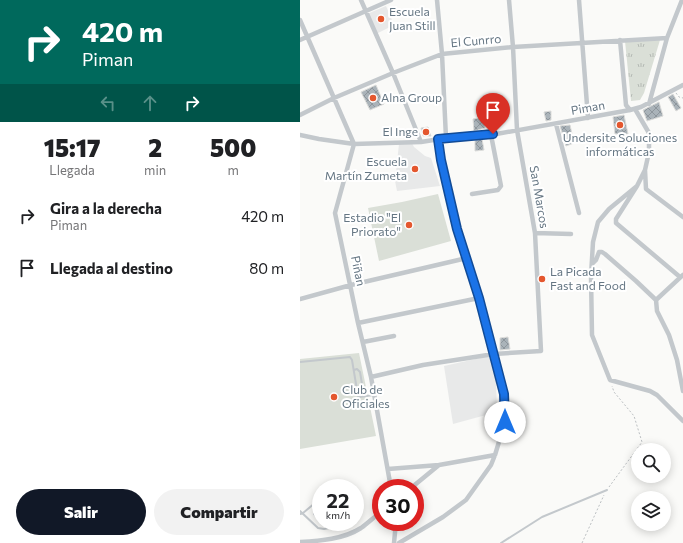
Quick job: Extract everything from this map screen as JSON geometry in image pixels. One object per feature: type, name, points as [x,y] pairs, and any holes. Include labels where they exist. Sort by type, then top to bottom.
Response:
[{"type":"street","points":[[361,0],[421,142]]},
{"type":"street","points":[[300,40],[390,0]]},
{"type":"street","points":[[437,0],[442,54],[446,138]]},
{"type":"street","name":"San Marcos","points":[[494,354],[541,351],[536,233],[517,130],[509,0]]},
{"type":"street","points":[[579,0],[588,118]]},
{"type":"street","points":[[649,104],[667,38],[681,10],[682,0]]},
{"type":"street","points":[[300,20],[354,144]]},
{"type":"street","name":"El Cunrro","points":[[300,115],[334,98],[442,54],[513,47],[667,38]]},
{"type":"street","points":[[620,40],[626,105],[630,110]]},
{"type":"street","name":"Piman","points":[[300,135],[354,144],[421,142],[491,134],[556,124],[635,109],[649,104],[683,85]]},
{"type":"street","points":[[635,109],[649,133],[649,152],[645,170],[637,186],[616,219],[616,223],[681,276],[656,300]]},
{"type":"street","points":[[556,124],[579,213]]},
{"type":"street","points":[[472,194],[498,190],[501,186],[491,134]]},
{"type":"street","points":[[399,543],[443,517],[466,500],[491,465],[496,455],[505,422],[504,394],[479,298],[457,229],[441,160],[438,139]]},
{"type":"street","name":"Piñan","points":[[354,144],[335,213],[358,323],[372,377],[390,479]]},
{"type":"street","points":[[645,170],[646,189],[683,217]]},
{"type":"street","points":[[637,186],[609,209],[598,222],[593,242],[592,335],[610,380],[650,391],[657,395],[683,421]]},
{"type":"street","points":[[536,233],[571,234]]},
{"type":"street","points":[[592,264],[596,260],[599,252],[602,252],[656,300],[657,311],[677,360],[683,391]]},
{"type":"street","points":[[300,299],[351,285],[467,258]]},
{"type":"street","points":[[358,323],[479,298]]},
{"type":"street","points":[[363,342],[394,336]]},
{"type":"street","points":[[372,377],[423,365],[494,354]]},
{"type":"street","points":[[388,469],[439,465],[496,455]]},
{"type":"street","points":[[422,479],[439,465]]},
{"type":"street","points":[[300,542],[320,542],[351,533],[372,519]]},
{"type":"street","points":[[394,543],[395,531]]},
{"type":"lane","points":[[300,362],[350,357],[352,360],[358,396],[375,395]]},
{"type":"lane","points":[[354,370],[357,369],[360,372],[363,390]]},
{"type":"lane","points":[[501,543],[542,517],[607,490]]},
{"type":"lane","points":[[312,505],[301,513],[312,523]]},
{"type":"path","points":[[674,91],[679,97],[683,98]]},
{"type":"path","points":[[582,543],[607,490],[642,442],[634,416],[614,392],[610,380]]},
{"type":"shaded area","name":"Escuela Juan Still","points":[[386,6],[394,25],[376,34],[367,14]]},
{"type":"shaded area","name":"Escuela Martín Zumeta","points":[[412,143],[414,147],[425,156],[431,158],[440,186],[397,191],[395,181],[399,144]]},
{"type":"shaded area","points":[[489,356],[496,379],[497,412],[453,424],[444,366]]},
{"type":"green space","points":[[660,40],[644,93],[640,100],[631,101],[625,41]]},
{"type":"green space","name":"Estadio \"El Priorato\"","points":[[438,194],[451,241],[379,261],[368,208]]},
{"type":"green space","name":"Club de Oficiales","points":[[359,353],[376,436],[300,449],[300,359]]},
{"type":"building","name":"Alna Group","points":[[376,85],[384,104],[370,110],[361,92]]},
{"type":"building","points":[[673,94],[681,108],[676,111],[668,97]]},
{"type":"building","points":[[659,102],[663,116],[647,121],[643,110]]},
{"type":"building","points":[[551,111],[551,120],[546,121],[544,112]]},
{"type":"building","name":"Undersite Soluciones informáticas","points":[[624,115],[628,134],[615,134],[613,117]]},
{"type":"building","points":[[485,117],[485,128],[474,131],[473,119]]},
{"type":"building","points":[[570,125],[574,143],[566,146],[560,126]]},
{"type":"building","name":"El Inge","points":[[428,127],[431,136],[423,136],[421,128]]},
{"type":"building","points":[[482,139],[484,150],[475,151],[475,140]]},
{"type":"building","points":[[508,337],[510,349],[500,350],[500,338]]},
{"type":"place","name":"Escuela Juan Still","points":[[381,19]]},
{"type":"place","name":"Alna Group","points":[[373,98]]},
{"type":"place","name":"Undersite Soluciones informáticas","points":[[620,125]]},
{"type":"place","name":"El Inge","points":[[426,132]]},
{"type":"place","name":"Escuela Martín Zumeta","points":[[415,169]]},
{"type":"place","name":"Estadio \"El Priorato\"","points":[[409,225]]},
{"type":"place","name":"La Picada Fast and Food","points":[[542,279]]},
{"type":"place","name":"Club de Oficiales","points":[[334,397]]},
{"type":"route","points":[[493,134],[438,139],[441,160],[457,229],[479,298],[504,394],[505,422]]}]
